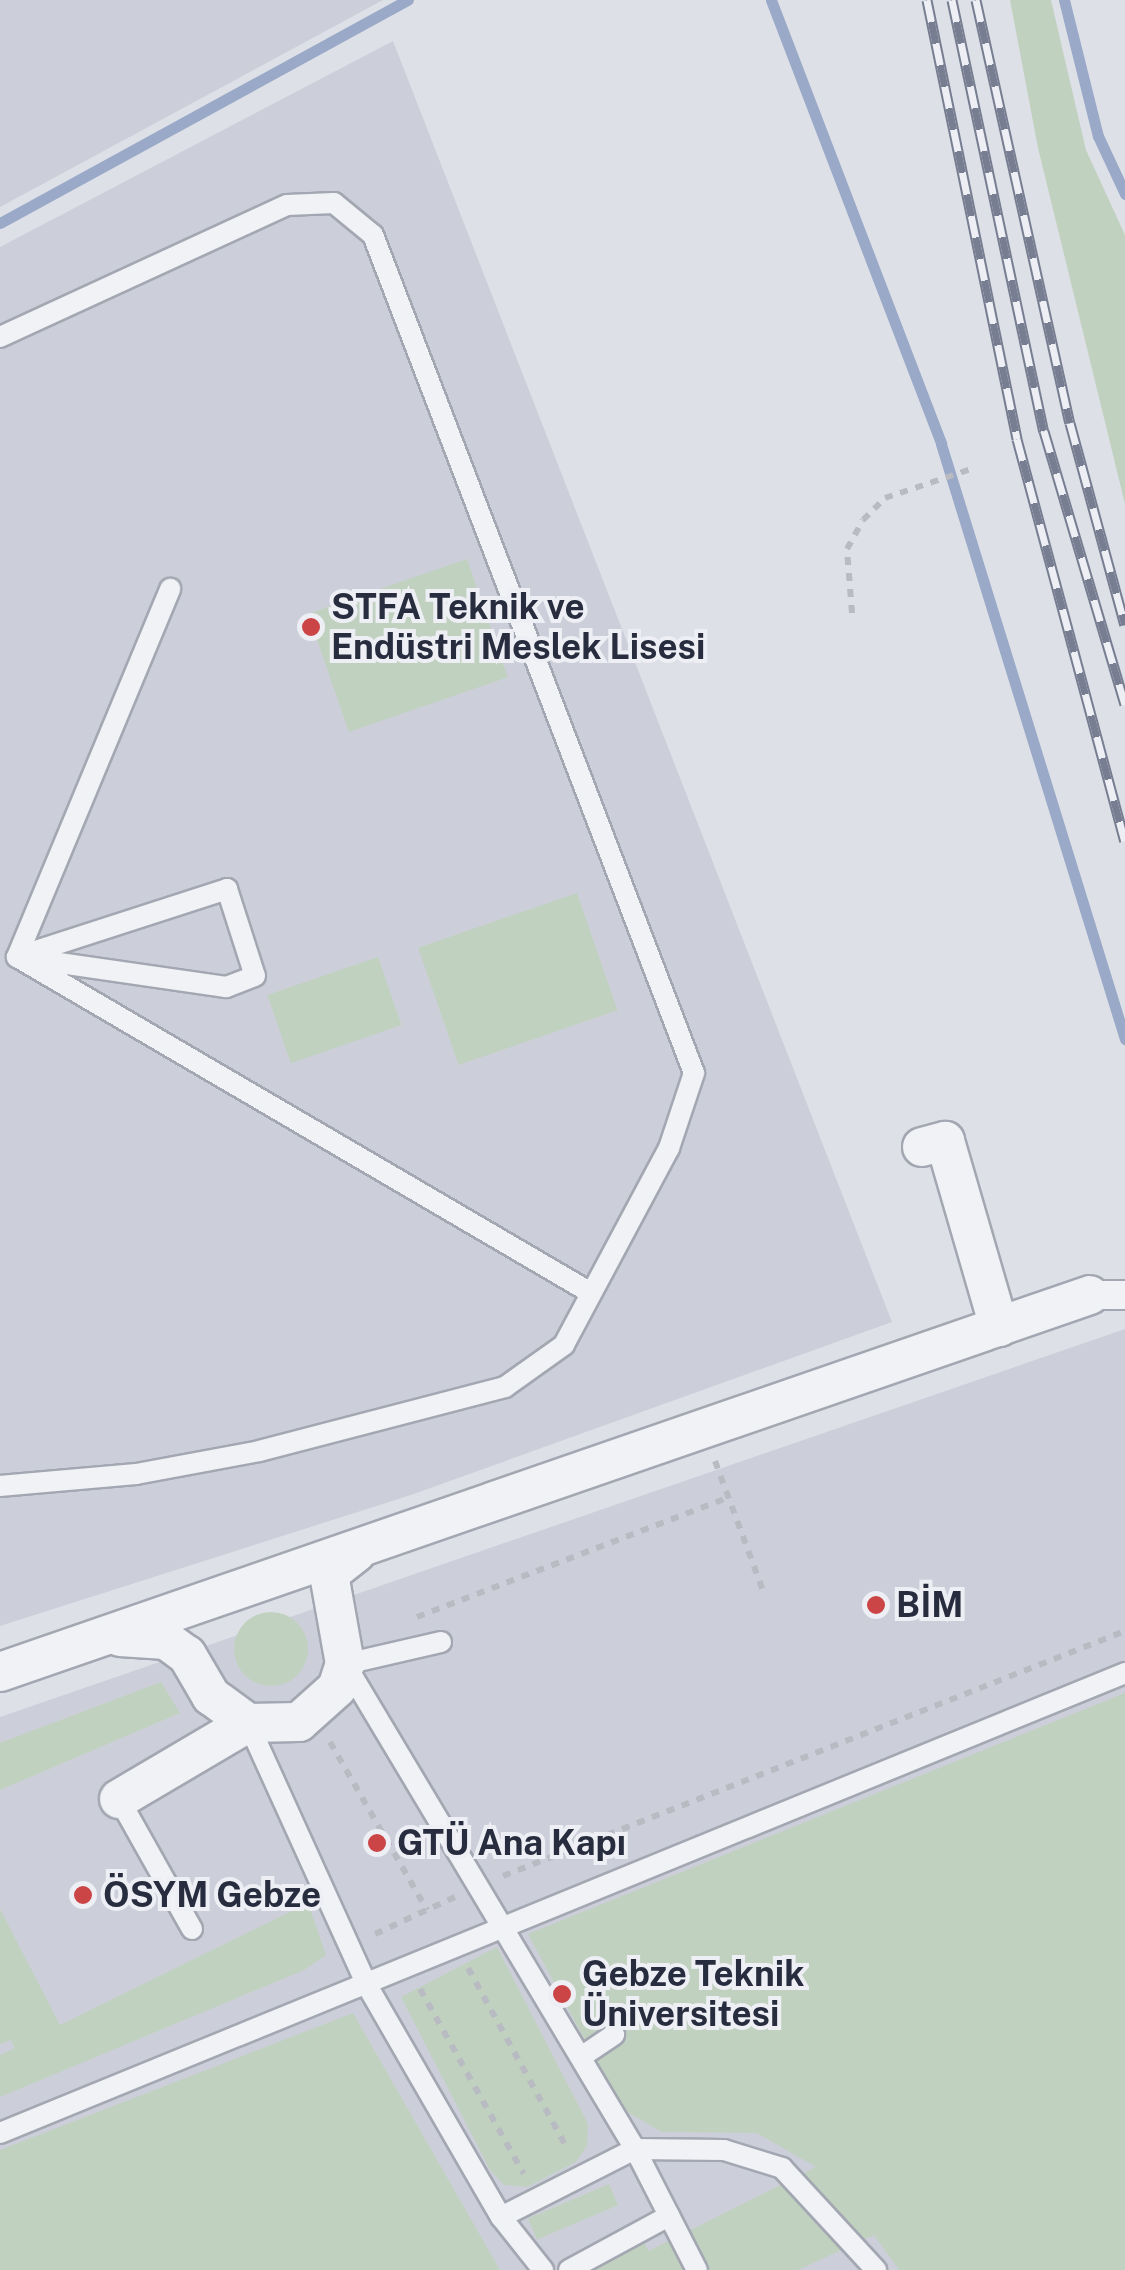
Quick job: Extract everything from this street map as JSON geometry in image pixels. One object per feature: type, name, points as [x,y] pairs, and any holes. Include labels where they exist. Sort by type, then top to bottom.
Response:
[{"type":"street","points":[[922,1148],[945,1141],[999,1328]]},
{"type":"street","points":[[0,1672],[999,1328],[1108,1295]]},
{"type":"street","points":[[73,1646],[146,1635],[166,1640],[187,1656],[211,1696],[248,1723],[274,1727],[313,1713],[337,1688],[345,1664],[328,1574],[356,1552]]},
{"type":"street","points":[[119,1799],[248,1723]]},
{"type":"lane","points":[[0,337],[287,205],[334,203],[373,235],[694,1074],[688,1107],[564,1346],[505,1387],[260,1451],[136,1474],[0,1486]]},
{"type":"lane","points":[[17,956],[170,589]]},
{"type":"lane","points":[[228,890],[256,976],[226,987],[17,956],[228,890]]},
{"type":"lane","points":[[17,956],[590,1294]]},
{"type":"lane","points":[[440,1642],[345,1664],[635,2149],[697,2270]]},
{"type":"lane","points":[[0,2133],[1125,1674]]},
{"type":"lane","points":[[248,1723],[368,1986],[501,2218],[543,2270]]},
{"type":"lane","points":[[119,1799],[192,1929]]},
{"type":"lane","points":[[580,2058],[614,2035]]},
{"type":"lane","points":[[501,2218],[635,2149],[724,2150],[782,2168],[876,2270]]},
{"type":"lane","points":[[569,2270],[669,2216]]},
{"type":"path","points":[[852,613],[847,549],[886,498],[922,482],[974,468]]},
{"type":"path","points":[[705,1431],[765,1596]]},
{"type":"path","points":[[383,1656],[422,1611],[727,1498]]},
{"type":"path","points":[[349,1946],[478,1886],[1125,1631]]},
{"type":"path","points":[[313,1713],[456,1947],[582,2176]]},
{"type":"path","points":[[386,1929],[538,2198]]},
{"type":"shaded area","points":[[0,0],[383,0],[0,207]]},
{"type":"shaded area","name":"STFA Teknik ve Endüstri Meslek Lisesi","points":[[393,41],[892,1322],[411,1495],[0,1626],[0,247]]},
{"type":"shaded area","name":"Gebze Teknik Üniversitesi","points":[[1125,1329],[1125,2270],[0,2270],[0,1717]]},
{"type":"green space","points":[[1010,0],[1051,0],[1086,150],[1125,235],[1125,504],[1038,148]]},
{"type":"green space","points":[[467,559],[508,677],[349,732],[308,614]]},
{"type":"green space","points":[[577,893],[617,1010],[459,1065],[418,948]]},
{"type":"green space","points":[[378,957],[401,1025],[291,1063],[267,995]]},
{"type":"green space","points":[[271,1612],[297,1623],[308,1649],[297,1675],[271,1686],[245,1675],[234,1649],[245,1623]]},
{"type":"green space","points":[[161,1682],[180,1713],[0,1790],[0,1743]]},
{"type":"green space","points":[[1125,1693],[1125,2270],[899,2270],[874,2235],[798,2270],[589,2270],[643,2241],[649,2251],[816,2167],[757,2133],[662,2132],[622,2109],[528,1934]]},
{"type":"green space","points":[[308,1903],[326,1955],[304,1970],[0,2097],[0,2055],[15,2048],[11,2040],[0,2044],[0,1909],[60,2025]]},
{"type":"green space","points":[[497,1947],[588,2124],[587,2146],[576,2162],[527,2187],[504,2185],[490,2170],[401,1997]]},
{"type":"green space","points":[[353,2013],[500,2270],[0,2270],[0,2150]]},
{"type":"green space","points":[[609,2184],[618,2205],[537,2240],[528,2218]]},
{"type":"waterway","points":[[0,223],[408,0]]},
{"type":"waterway","points":[[771,0],[941,444],[1125,1039]]},
{"type":"waterway","points":[[1064,0],[1098,136],[1125,194]]},
{"type":"railway","points":[[927,0],[1017,439],[1125,841]]},
{"type":"railway","points":[[952,0],[1044,431],[1125,704]]},
{"type":"railway","points":[[976,0],[1070,423],[1125,625]]},
{"type":"place","name":"STFA Teknik ve Endüstri Meslek Lisesi","points":[[311,627]]},
{"type":"place","name":"BİM","points":[[876,1605]]},
{"type":"place","name":"GTÜ Ana Kapı","points":[[377,1843]]},
{"type":"place","name":"ÖSYM Gebze","points":[[83,1895]]},
{"type":"place","name":"Gebze Teknik Üniversitesi","points":[[562,1994]]}]
